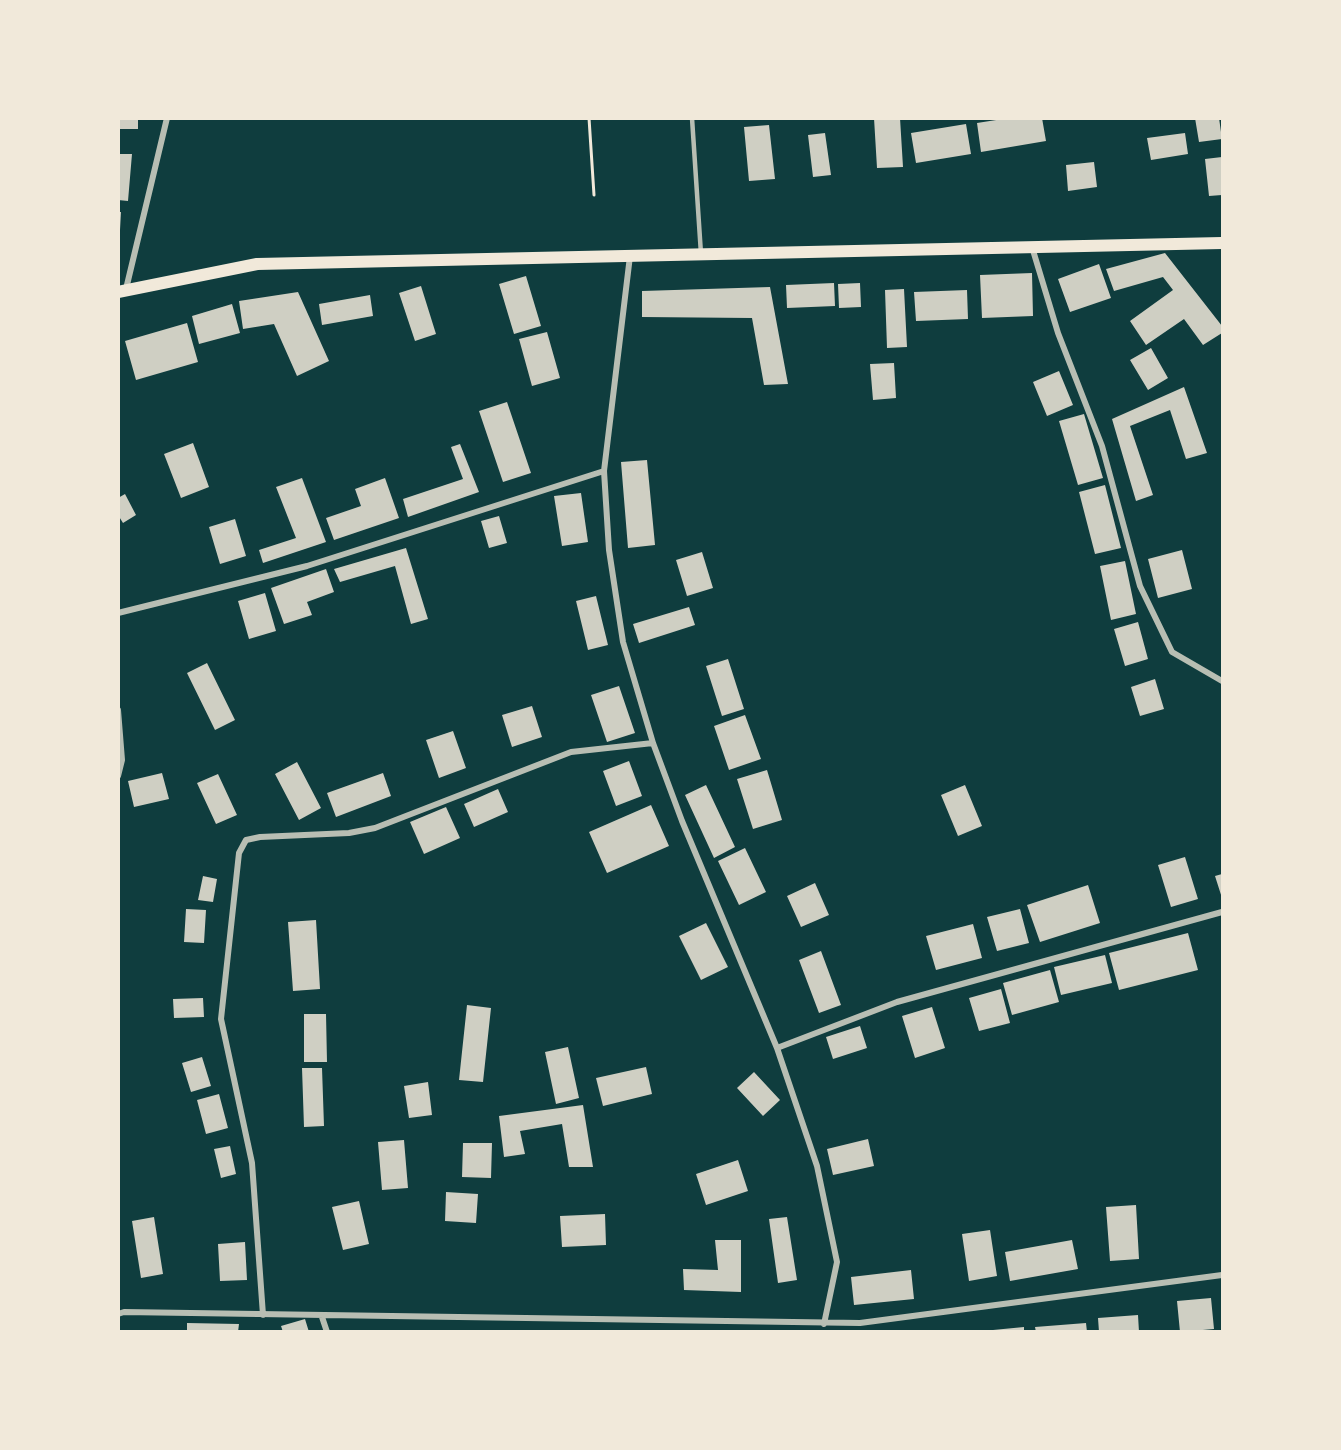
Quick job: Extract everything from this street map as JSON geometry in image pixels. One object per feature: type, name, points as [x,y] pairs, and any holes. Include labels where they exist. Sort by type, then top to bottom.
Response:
[{"type":"main road","points":[[122,291],[257,264],[1222,243]]},
{"type":"street","points":[[122,291],[167,118]]},
{"type":"street","points":[[1032,247],[1058,333],[1102,446],[1140,586],[1172,651],[1222,681]]},
{"type":"street","points":[[630,256],[604,471],[609,550],[623,642],[653,743],[682,821],[777,1048],[817,1166],[837,1262],[824,1324]]},
{"type":"street","points":[[118,613],[307,566],[604,471]]},
{"type":"street","points":[[118,710],[122,760],[118,776]]},
{"type":"street","points":[[263,1315],[252,1163],[221,1019],[239,853],[246,840],[260,837],[349,833],[375,828],[571,752],[653,743]]},
{"type":"street","points":[[777,1048],[897,1002],[1222,912]]},
{"type":"street","points":[[118,1314],[860,1323],[1222,1275]]},
{"type":"street","points":[[322,1317],[327,1332]]},
{"type":"lane","points":[[692,118],[700,254]]},
{"type":"path","points":[[588,118],[594,195]]},
{"type":"building","points":[[118,118],[138,118],[138,129],[118,129]]},
{"type":"building","points":[[874,118],[900,118],[903,167],[877,168]]},
{"type":"building","points":[[1009,118],[1042,118],[1046,141],[981,152],[977,123]]},
{"type":"building","points":[[1195,118],[1219,118],[1222,139],[1199,142]]},
{"type":"building","points":[[966,124],[971,154],[916,163],[911,133]]},
{"type":"building","points":[[769,125],[775,179],[749,181],[744,127]]},
{"type":"building","points":[[825,133],[831,175],[813,177],[808,135]]},
{"type":"building","points":[[1185,133],[1188,154],[1151,160],[1147,138]]},
{"type":"building","points":[[118,154],[132,154],[128,201],[118,200]]},
{"type":"building","points":[[1222,157],[1222,195],[1209,196],[1205,159]]},
{"type":"building","points":[[1094,162],[1097,187],[1068,191],[1066,165]]},
{"type":"building","points":[[118,212],[121,212],[120,230],[118,230]]},
{"type":"building","points":[[1165,253],[1222,326],[1222,333],[1203,345],[1184,319],[1146,345],[1130,321],[1173,290],[1163,277],[1114,291],[1106,269]]},
{"type":"building","points":[[1099,264],[1111,298],[1070,312],[1058,279]]},
{"type":"building","points":[[1032,273],[1033,316],[982,318],[980,275]]},
{"type":"building","points":[[526,276],[541,326],[514,334],[499,284]]},
{"type":"building","points":[[834,283],[835,306],[787,308],[786,285]]},
{"type":"building","points":[[860,283],[861,307],[839,308],[838,284]]},
{"type":"building","points":[[421,286],[436,334],[415,341],[399,293]]},
{"type":"building","points":[[770,287],[788,384],[764,385],[752,318],[642,317],[642,291]]},
{"type":"building","points":[[904,289],[907,347],[887,348],[885,290]]},
{"type":"building","points":[[967,290],[968,319],[916,321],[914,292]]},
{"type":"building","points":[[298,292],[329,361],[297,376],[274,324],[243,329],[239,301]]},
{"type":"building","points":[[370,295],[373,316],[322,325],[319,304]]},
{"type":"building","points":[[232,304],[240,333],[199,344],[192,316]]},
{"type":"building","points":[[187,323],[198,362],[136,380],[125,341]]},
{"type":"building","points":[[547,332],[560,378],[532,386],[519,339]]},
{"type":"building","points":[[1151,348],[1168,378],[1148,390],[1130,360]]},
{"type":"building","points":[[894,363],[896,398],[873,400],[870,364]]},
{"type":"building","points":[[1059,371],[1073,405],[1047,416],[1033,382]]},
{"type":"building","points":[[1184,387],[1207,453],[1186,459],[1170,410],[1130,426],[1153,495],[1136,501],[1112,419]]},
{"type":"building","points":[[507,402],[531,473],[503,482],[479,411]]},
{"type":"building","points":[[1084,414],[1103,478],[1078,485],[1059,421]]},
{"type":"building","points":[[193,443],[209,487],[181,498],[164,454]]},
{"type":"building","points":[[460,444],[479,492],[408,517],[403,499],[463,479],[451,447]]},
{"type":"building","points":[[647,460],[655,545],[628,548],[621,462]]},
{"type":"building","points":[[302,478],[326,542],[263,563],[259,550],[296,538],[276,487]]},
{"type":"building","points":[[385,478],[399,518],[334,540],[326,518],[361,506],[355,489]]},
{"type":"building","points":[[1105,485],[1121,548],[1095,554],[1079,492]]},
{"type":"building","points":[[581,493],[588,542],[562,546],[554,496]]},
{"type":"building","points":[[125,494],[136,515],[123,523],[118,515],[118,498]]},
{"type":"building","points":[[499,516],[507,543],[489,548],[481,521]]},
{"type":"building","points":[[235,519],[246,556],[220,564],[209,527]]},
{"type":"building","points":[[406,548],[428,619],[411,624],[395,566],[340,582],[334,569]]},
{"type":"building","points":[[1182,550],[1192,589],[1158,598],[1148,559]]},
{"type":"building","points":[[702,552],[713,588],[687,596],[676,560]]},
{"type":"building","points":[[1125,561],[1136,614],[1111,620],[1100,566]]},
{"type":"building","points":[[326,569],[334,592],[307,602],[312,615],[284,624],[271,588]]},
{"type":"building","points":[[265,593],[276,631],[249,639],[238,601]]},
{"type":"building","points":[[596,596],[608,645],[588,650],[576,601]]},
{"type":"building","points":[[689,607],[695,625],[639,643],[633,624]]},
{"type":"building","points":[[1138,622],[1148,659],[1125,666],[1114,629]]},
{"type":"building","points":[[728,659],[744,709],[722,716],[706,666]]},
{"type":"building","points":[[207,663],[235,720],[215,730],[187,673]]},
{"type":"building","points":[[1155,679],[1164,709],[1140,716],[1131,687]]},
{"type":"building","points":[[619,686],[635,733],[607,742],[591,695]]},
{"type":"building","points":[[532,706],[542,737],[512,747],[502,715]]},
{"type":"building","points":[[745,715],[761,759],[729,770],[714,726]]},
{"type":"building","points":[[453,731],[466,768],[439,778],[426,740]]},
{"type":"building","points":[[629,761],[642,796],[616,806],[603,771]]},
{"type":"building","points":[[297,762],[321,808],[299,820],[275,774]]},
{"type":"building","points":[[767,770],[782,820],[753,829],[737,779]]},
{"type":"building","points":[[162,773],[169,799],[134,807],[128,781]]},
{"type":"building","points":[[383,773],[391,796],[336,817],[327,793]]},
{"type":"building","points":[[218,774],[237,815],[216,824],[197,783]]},
{"type":"building","points":[[706,785],[735,847],[714,858],[685,795]]},
{"type":"building","points":[[965,785],[982,826],[958,836],[941,795]]},
{"type":"building","points":[[498,789],[508,812],[474,827],[464,804]]},
{"type":"building","points":[[651,805],[669,846],[607,873],[589,832]]},
{"type":"building","points":[[446,807],[460,838],[424,854],[410,822]]},
{"type":"building","points":[[745,848],[766,892],[739,905],[718,861]]},
{"type":"building","points":[[1185,857],[1198,899],[1171,907],[1158,865]]},
{"type":"building","points":[[1222,874],[1222,898],[1215,876]]},
{"type":"building","points":[[203,876],[217,879],[213,902],[198,900]]},
{"type":"building","points":[[815,883],[829,915],[801,927],[787,896]]},
{"type":"building","points":[[1088,885],[1100,923],[1040,942],[1027,905]]},
{"type":"building","points":[[186,909],[206,910],[204,943],[184,942]]},
{"type":"building","points":[[1020,909],[1029,943],[997,951],[987,917]]},
{"type":"building","points":[[316,920],[320,989],[293,991],[288,922]]},
{"type":"building","points":[[706,923],[728,967],[701,980],[679,936]]},
{"type":"building","points":[[973,924],[982,958],[936,970],[926,936]]},
{"type":"building","points":[[1188,933],[1198,970],[1119,990],[1109,953]]},
{"type":"building","points":[[821,951],[841,1005],[819,1013],[799,960]]},
{"type":"building","points":[[1105,955],[1112,983],[1061,995],[1054,967]]},
{"type":"building","points":[[1050,970],[1059,1002],[1012,1015],[1003,983]]},
{"type":"building","points":[[1001,989],[1010,1023],[979,1031],[969,998]]},
{"type":"building","points":[[203,998],[204,1017],[174,1018],[173,999]]},
{"type":"building","points":[[467,1005],[491,1008],[483,1082],[459,1080]]},
{"type":"building","points":[[932,1007],[945,1048],[915,1058],[902,1016]]},
{"type":"building","points":[[304,1014],[326,1014],[327,1062],[304,1062]]},
{"type":"building","points":[[860,1026],[867,1048],[833,1059],[826,1037]]},
{"type":"building","points":[[568,1047],[579,1098],[556,1104],[545,1052]]},
{"type":"building","points":[[202,1057],[211,1086],[191,1092],[182,1063]]},
{"type":"building","points":[[646,1067],[652,1094],[603,1106],[596,1078]]},
{"type":"building","points":[[302,1068],[322,1068],[324,1126],[304,1127]]},
{"type":"building","points":[[754,1072],[780,1100],[763,1116],[737,1088]]},
{"type":"building","points":[[428,1082],[432,1115],[409,1118],[404,1086]]},
{"type":"building","points":[[219,1094],[228,1128],[206,1134],[197,1100]]},
{"type":"building","points":[[583,1105],[593,1167],[569,1167],[562,1124],[520,1131],[525,1154],[504,1157],[499,1116]]},
{"type":"building","points":[[868,1139],[874,1166],[833,1175],[827,1149]]},
{"type":"building","points":[[404,1140],[408,1188],[382,1190],[378,1142]]},
{"type":"building","points":[[463,1143],[492,1143],[491,1178],[462,1177]]},
{"type":"building","points":[[230,1146],[236,1174],[221,1178],[214,1149]]},
{"type":"building","points":[[738,1160],[748,1191],[706,1205],[696,1174]]},
{"type":"building","points":[[446,1192],[478,1194],[476,1223],[445,1221]]},
{"type":"building","points":[[359,1201],[369,1244],[343,1250],[332,1207]]},
{"type":"building","points":[[1136,1205],[1139,1259],[1110,1261],[1106,1207]]},
{"type":"building","points":[[605,1214],[606,1245],[562,1247],[560,1216]]},
{"type":"building","points":[[154,1217],[163,1274],[141,1278],[132,1221]]},
{"type":"building","points":[[787,1217],[797,1280],[778,1283],[769,1219]]},
{"type":"building","points":[[990,1230],[997,1276],[969,1281],[962,1234]]},
{"type":"building","points":[[715,1240],[741,1240],[741,1292],[684,1290],[683,1269],[718,1270]]},
{"type":"building","points":[[1072,1240],[1078,1269],[1010,1281],[1005,1252]]},
{"type":"building","points":[[245,1242],[247,1280],[220,1281],[218,1244]]},
{"type":"building","points":[[911,1270],[914,1299],[854,1305],[851,1277]]},
{"type":"building","points":[[1211,1298],[1214,1329],[1180,1332],[1177,1301]]},
{"type":"building","points":[[1138,1315],[1139,1332],[1099,1332],[1098,1318]]},
{"type":"building","points":[[305,1319],[309,1332],[283,1332],[281,1326]]},
{"type":"building","points":[[187,1323],[239,1324],[238,1332],[187,1332]]},
{"type":"building","points":[[1086,1323],[1087,1332],[1036,1332],[1035,1327]]},
{"type":"building","points":[[1024,1327],[1024,1332],[993,1332],[993,1330]]}]
